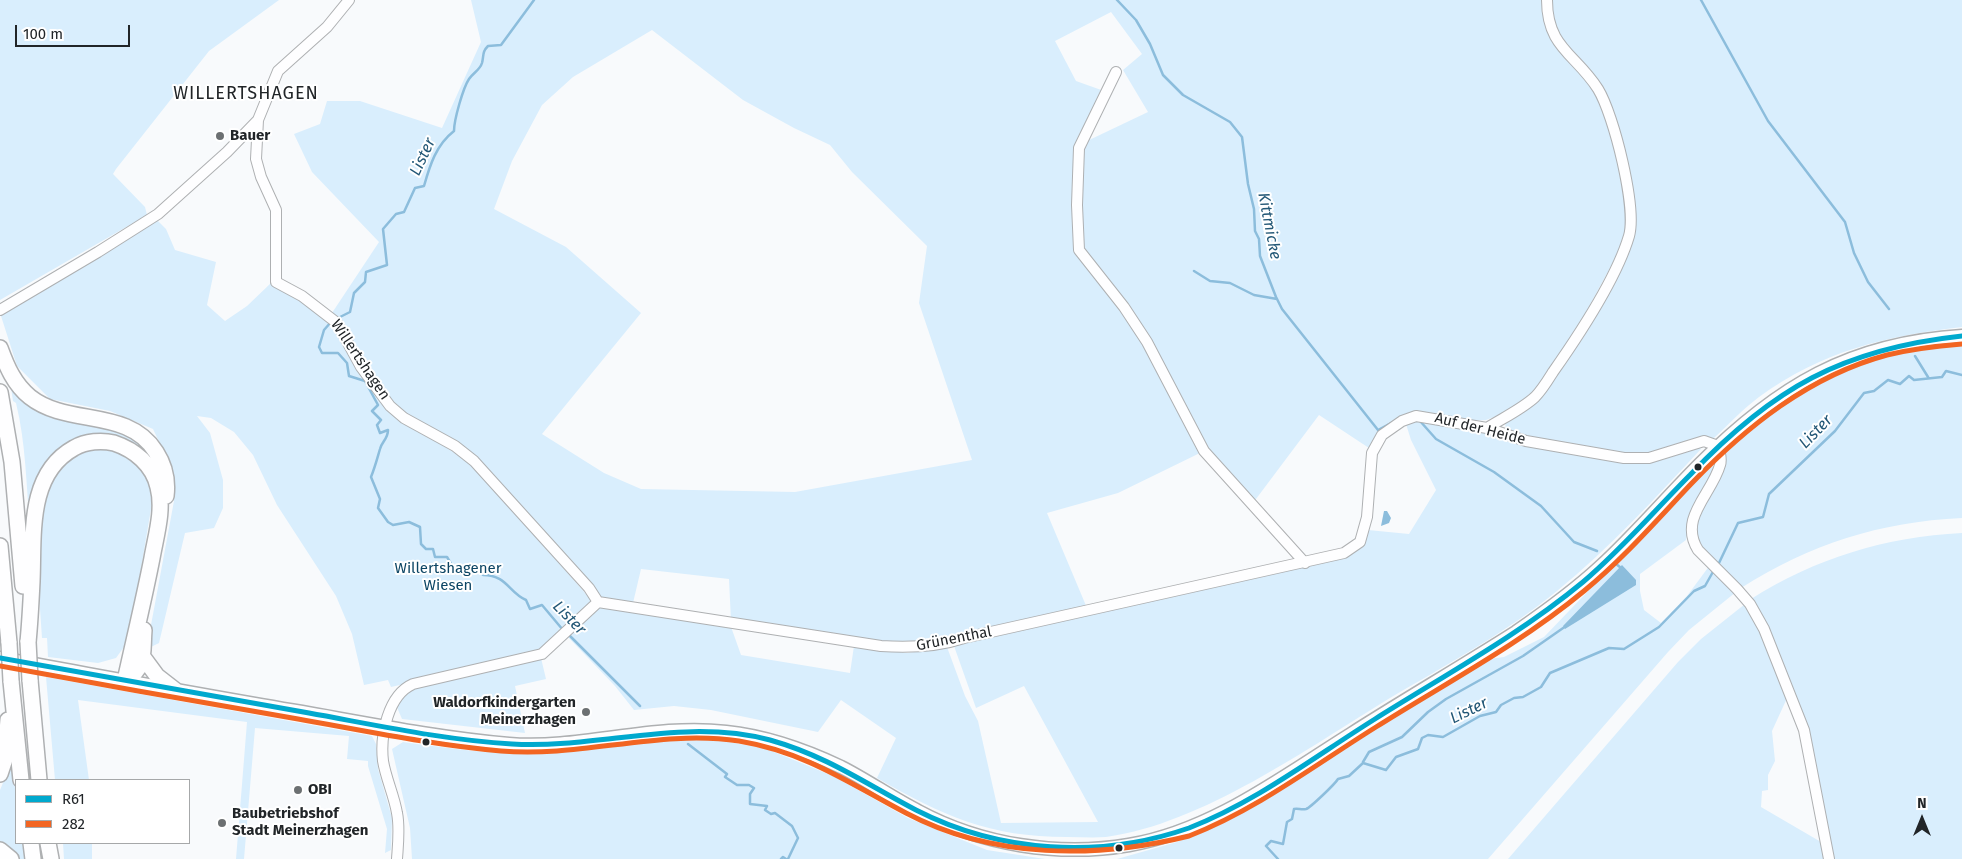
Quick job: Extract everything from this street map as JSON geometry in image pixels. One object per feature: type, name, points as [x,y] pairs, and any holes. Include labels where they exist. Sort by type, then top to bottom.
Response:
[{"type":"highway","points":[[0,348],[10,373],[30,397],[54,410],[118,422],[132,428],[143,436],[160,457],[167,484],[166,504],[145,622],[143,657],[138,673],[125,681]]},
{"type":"highway","points":[[0,392],[12,462],[39,779]]},
{"type":"highway","points":[[28,642],[35,515],[43,480],[57,459],[78,445],[110,442],[123,446],[146,463],[158,486],[160,502],[146,587],[125,681]]},
{"type":"highway","points":[[0,546],[21,779]]},
{"type":"highway","points":[[143,657],[157,676],[175,690]]},
{"type":"highway","points":[[0,774],[6,746],[11,682]]},
{"type":"highway","points":[[30,844],[34,859]]},
{"type":"highway","points":[[48,844],[51,859]]},
{"type":"highway","points":[[0,850],[11,859]]},
{"type":"main road","points":[[0,658],[386,727],[512,744],[545,744],[684,729],[726,732],[762,739],[804,751],[844,768],[921,813],[965,832],[1018,845],[1067,854],[1134,844],[1183,831],[1256,793],[1478,656],[1556,604],[1600,567],[1718,446],[1776,398],[1832,366],[1894,345],[1918,340],[1962,336]]},
{"type":"street","points":[[0,310],[158,214],[228,152],[258,120],[278,71],[328,27],[349,0]]},
{"type":"street","points":[[1487,428],[1536,397],[1609,283],[1630,235],[1629,196],[1611,117],[1598,89],[1554,37],[1547,16],[1547,0]]},
{"type":"street","points":[[1116,72],[1078,148],[1077,205],[1079,250],[1124,307],[1147,342],[1204,451],[1305,563]]},
{"type":"street","name":"Willertshagen","points":[[258,120],[256,158],[261,177],[276,210],[276,282],[302,296],[334,320],[361,367],[390,406],[404,418],[454,446],[474,461],[589,588],[598,602]]},
{"type":"street","name":"Auf der Heide","points":[[1305,563],[1344,554],[1360,542],[1367,517],[1372,453],[1382,435],[1402,420],[1416,416],[1487,428],[1526,441],[1624,458],[1650,458],[1704,441],[1718,446]]},
{"type":"street","points":[[1718,446],[1720,465],[1694,515],[1690,531],[1692,541],[1698,550],[1750,604],[1764,629],[1804,730],[1829,859]]},
{"type":"street","name":"Grünenthal","points":[[598,602],[881,646],[909,648],[948,643],[1305,563]]},
{"type":"street","points":[[397,859],[398,814],[383,759],[390,706],[403,688],[413,684],[542,654],[598,602]]},
{"type":"green space","points":[[0,0],[279,0],[209,51],[116,169],[113,174],[145,207],[147,215],[0,300]]},
{"type":"green space","name":"Willertshagener Wiesen","points":[[471,0],[1544,0],[1545,16],[1552,37],[1596,89],[1610,117],[1620,155],[1628,235],[1561,358],[1532,396],[1512,410],[1486,420],[1469,421],[1428,412],[1401,416],[1379,432],[1372,450],[1319,415],[1253,503],[1210,456],[1185,413],[1148,340],[1126,305],[1090,262],[1083,248],[1079,225],[1078,195],[1080,165],[1085,142],[1148,112],[1123,70],[1142,54],[1111,12],[1055,41],[1076,81],[1104,91],[1077,148],[1074,199],[1078,254],[1121,308],[1144,343],[1202,452],[1118,493],[1047,513],[1087,608],[910,645],[731,621],[729,579],[641,569],[633,603],[603,598],[590,587],[510,497],[467,454],[443,436],[418,421],[392,411],[474,466],[593,602],[548,649],[533,655],[391,687],[388,680],[364,685],[352,634],[336,596],[277,505],[253,455],[234,432],[211,418],[197,416],[210,433],[223,480],[223,508],[214,528],[185,533],[159,643],[149,648],[151,625],[174,501],[172,469],[153,429],[110,411],[50,399],[17,366],[1,316],[156,219],[166,229],[175,250],[216,262],[207,305],[225,321],[247,306],[271,283],[328,319],[379,242],[312,172],[294,134],[320,124],[327,101],[360,101],[442,128],[481,42]],"holes":[[[652,30],[743,100],[830,145],[852,172],[927,246],[919,303],[972,460],[795,492],[641,489],[604,473],[542,434],[641,313],[566,247],[494,209],[512,161],[542,105],[573,77]]]},
{"type":"green space","points":[[1549,0],[1962,0],[1962,327],[1907,335],[1856,348],[1831,357],[1783,381],[1759,397],[1714,438],[1704,438],[1647,455],[1622,454],[1527,437],[1506,430],[1505,422],[1537,400],[1633,234],[1613,117],[1556,37]]},
{"type":"green space","points":[[1962,345],[1962,518],[1902,524],[1847,538],[1793,559],[1741,588],[1695,541],[1696,514],[1725,452],[1784,402],[1823,379],[1865,362],[1925,347]]},
{"type":"green space","points":[[10,381],[18,393],[130,430],[161,467],[135,448],[68,446],[30,526],[22,434]]},
{"type":"green space","points":[[1425,419],[1620,460],[1696,445],[1701,449],[1632,522],[1577,575],[1518,620],[1476,648],[1390,698],[1289,761],[1216,800],[1179,817],[1142,829],[1106,837],[1039,836],[990,828],[946,813],[877,778],[896,738],[841,700],[818,732],[711,710],[674,706],[634,710],[615,686],[566,635],[599,605],[730,624],[741,655],[850,673],[854,646],[907,653],[947,647],[965,696],[978,721],[1001,823],[1098,822],[1024,686],[976,708],[954,646],[1346,556],[1368,530],[1409,534],[1436,490],[1411,440],[1406,424]]},
{"type":"green space","points":[[82,448],[117,449],[141,465],[153,497],[129,640],[116,658],[98,663],[48,657],[47,638],[42,638],[38,580],[39,519],[54,470]]},
{"type":"green space","points":[[1712,462],[1714,473],[1691,517],[1686,540],[1640,574],[1640,591],[1644,610],[1661,623],[1687,596],[1710,565],[1736,592],[1689,630],[1668,652],[1488,859],[1117,859],[1177,842],[1231,818],[1489,659],[1504,657],[1544,637]]},
{"type":"green space","points":[[1962,533],[1962,859],[1831,859],[1811,748],[1751,599],[1801,572],[1852,552],[1906,539]]},
{"type":"green space","points":[[1745,604],[1760,628],[1788,696],[1772,731],[1775,761],[1768,775],[1768,790],[1762,791],[1761,807],[1821,842],[1826,859],[1508,859],[1678,662],[1701,639]]},
{"type":"green space","points":[[541,658],[546,679],[515,686],[525,733],[402,719],[396,705],[401,697],[412,689]]},
{"type":"green space","points":[[46,677],[372,736],[376,744],[378,769],[392,818],[391,850],[385,853],[387,829],[368,761],[347,759],[349,736],[255,728],[244,859],[236,859],[247,722],[78,700],[89,779],[55,779]]},
{"type":"green space","points":[[708,738],[767,749],[833,776],[908,818],[987,850],[1045,859],[412,859],[410,828],[392,749],[403,742],[469,750],[519,753]]},
{"type":"green space","points":[[11,754],[15,788],[15,844],[22,844],[25,859],[18,859],[0,844],[0,790],[7,773]]},
{"type":"green space","points":[[63,844],[92,844],[92,859],[64,859]]},
{"type":"water","points":[[1384,511],[1387,511],[1391,518],[1389,523],[1381,526]]},
{"type":"water","points":[[1622,565],[1636,580],[1636,585],[1565,629],[1563,626]]},
{"type":"waterway","name":"Lister","points":[[336,319],[350,312],[354,293],[365,282],[366,272],[387,265],[383,229],[396,214],[404,212],[415,188],[424,186],[431,163],[438,149],[454,131],[464,89],[469,79],[481,65],[485,50],[488,46],[501,45],[534,0]]},
{"type":"waterway","name":"Kittmicke","points":[[1117,0],[1136,20],[1150,44],[1163,75],[1183,95],[1230,122],[1242,137],[1248,184],[1254,209],[1255,231],[1259,239],[1260,256],[1282,309],[1378,430],[1393,422]]},
{"type":"waterway","points":[[1701,0],[1768,121],[1845,222],[1854,253],[1868,282],[1889,309]]},
{"type":"waterway","points":[[1194,271],[1210,281],[1230,283],[1254,295],[1277,299]]},
{"type":"waterway","name":"Lister","points":[[331,322],[324,330],[319,347],[322,353],[338,353],[347,363],[349,376],[365,381],[378,405],[372,411],[381,420],[377,425],[380,433],[388,430],[371,477],[380,499],[378,508],[388,522],[393,525],[409,522],[420,527],[421,544],[426,549],[433,549],[435,557],[447,557],[453,567],[462,566],[469,572],[474,565],[483,575],[503,581],[515,593],[526,600],[530,609],[542,605],[563,630]]},
{"type":"waterway","points":[[1915,356],[1928,377]]},
{"type":"waterway","name":"Lister","points":[[1719,563],[1738,523],[1763,517],[1769,494],[1835,431],[1864,393],[1874,391],[1888,380],[1900,384],[1909,376],[1914,380],[1942,377],[1946,371],[1962,375]]},
{"type":"waterway","name":"Kittmicke","points":[[1420,421],[1436,439],[1494,472],[1541,506],[1574,542],[1597,551]]},
{"type":"waterway","name":"Kittmicke","points":[[1615,563],[1621,568]]},
{"type":"waterway","name":"Lister","points":[[1278,859],[1266,846],[1271,841],[1283,844],[1287,822],[1292,819],[1294,809],[1308,808],[1338,779],[1349,776],[1363,763],[1386,770],[1396,757],[1418,749],[1422,738],[1428,735],[1443,737],[1480,716],[1496,712],[1501,705],[1514,698],[1523,697],[1541,687],[1550,673],[1609,648],[1624,649],[1659,627],[1694,591],[1705,586],[1714,570]]},
{"type":"waterway","points":[[1363,762],[1369,752],[1402,737],[1428,712],[1446,699],[1523,656],[1566,626]]},
{"type":"waterway","name":"Lister","points":[[567,633],[640,706]]},
{"type":"waterway","name":"Lister","points":[[688,744],[727,774],[725,777],[737,785],[749,785],[754,788],[750,794],[750,804],[767,806],[765,810],[771,814],[775,813],[792,826],[798,838],[788,859]]},
{"type":"waterway","name":"Lister","points":[[781,859],[783,857],[786,859]]},
{"type":"transit line","name":"R61","points":[[0,658],[410,732],[487,742],[545,744],[673,732],[737,734],[770,740],[810,754],[846,771],[916,810],[948,824],[982,835],[1016,843],[1051,847],[1121,844],[1155,838],[1189,828],[1238,805],[1508,637],[1583,582],[1625,543],[1721,445],[1751,418],[1781,396],[1812,378],[1845,363],[1881,351],[1919,342],[1962,336]]},
{"type":"transit line","name":"282","points":[[0,666],[400,737],[501,751],[561,751],[679,738],[739,741],[763,746],[806,761],[846,780],[906,813],[939,828],[974,839],[1009,847],[1045,850],[1082,851],[1154,844],[1189,836],[1262,800],[1376,727],[1509,646],[1584,591],[1612,566],[1712,463],[1757,424],[1805,390],[1858,364],[1887,355],[1924,348],[1962,344]]},
{"type":"place","name":"Bauer","points":[[220,136]]},
{"type":"place","name":"Waldorfkindergarten Meinerzhagen","points":[[586,712]]},
{"type":"place","name":"OBI","points":[[298,790]]},
{"type":"place","name":"Baubetriebshof Stadt Meinerzhagen","points":[[222,823]]},
{"type":"district","name":"WILLERTSHAGEN","points":[[246,94]]}]
